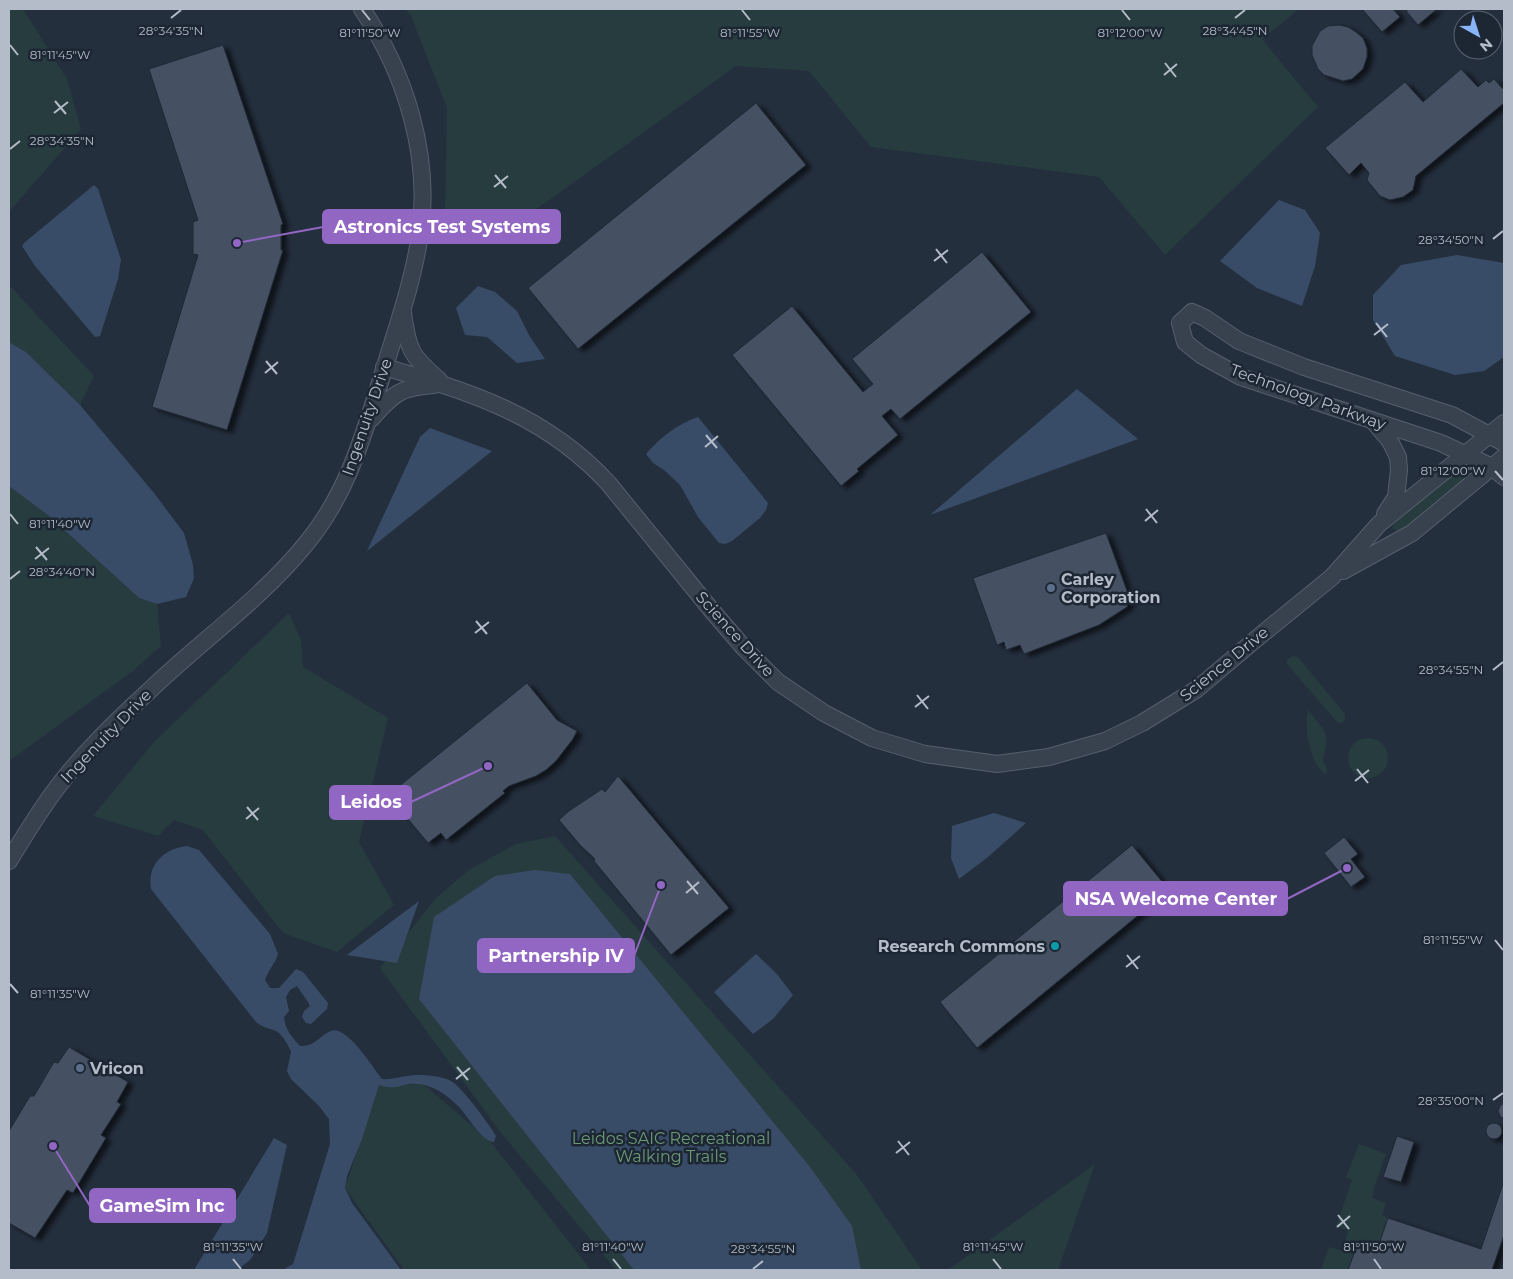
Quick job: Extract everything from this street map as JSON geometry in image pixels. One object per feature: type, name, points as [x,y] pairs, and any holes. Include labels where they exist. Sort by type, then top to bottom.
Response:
[{"type":"street","name":"Ingenuity Drive","points":[[9,861],[54,791],[91,747],[151,688],[252,602],[305,546],[336,500],[354,463],[410,283],[420,232],[422,194],[416,140],[405,95],[393,63],[362,9]]},
{"type":"street","points":[[403,308],[407,340],[413,355],[420,364],[444,384]]},
{"type":"street","name":"Technology Parkway","points":[[1500,467],[1440,443],[1241,377],[1202,355],[1184,342],[1180,323],[1192,312],[1205,318],[1238,341],[1304,367],[1452,415],[1504,442]]},
{"type":"street","name":"Science Drive","points":[[384,367],[444,384],[485,399],[525,419],[564,443],[593,468],[632,511],[745,649],[778,682],[824,714],[872,738],[925,754],[997,764],[1049,756],[1104,741],[1142,723],[1197,689],[1332,577],[1380,524],[1504,423]]},
{"type":"street","points":[[367,424],[399,392],[414,386],[444,384]]},
{"type":"street","points":[[1372,420],[1390,441],[1398,457],[1400,470],[1396,497],[1380,524]]},
{"type":"street","name":"Science Drive","points":[[1332,577],[1412,533],[1500,467]]},
{"type":"green space","points":[[9,9],[23,9],[67,79],[81,129],[9,212]]},
{"type":"green space","points":[[405,9],[1299,9],[1262,39],[1318,107],[1165,255],[1099,177],[871,147],[809,71],[736,66],[503,233],[445,214],[447,108],[411,16]]},
{"type":"green space","points":[[9,285],[94,376],[80,405],[26,352],[9,342]]},
{"type":"green space","points":[[1458,469],[1466,472],[1466,478],[1400,532],[1392,528],[1395,521]]},
{"type":"green space","points":[[9,486],[49,516],[139,598],[157,604],[161,646],[134,670],[9,761]]},
{"type":"green space","points":[[289,613],[301,640],[303,667],[388,718],[359,842],[394,905],[337,952],[283,933],[203,830],[174,820],[158,836],[93,816],[154,742]]},
{"type":"green space","points":[[1293,656],[1298,657],[1345,714],[1345,720],[1341,723],[1337,722],[1287,664],[1287,660]]},
{"type":"green space","points":[[1308,710],[1324,730],[1327,739],[1323,761],[1327,769],[1326,775],[1320,770],[1312,755],[1307,726]]},
{"type":"green space","points":[[1372,738],[1379,741],[1385,747],[1388,758],[1387,766],[1379,775],[1372,778],[1364,778],[1357,775],[1349,766],[1348,754],[1351,747],[1360,739]]},
{"type":"green space","name":"Leidos SAIC Recreational Walking Trails","points":[[555,836],[857,1175],[922,1270],[616,1270],[502,1134],[380,968],[437,897],[469,870],[516,844]]},
{"type":"green space","points":[[423,1084],[490,1141],[591,1270],[404,1270],[345,1188],[379,1085]]},
{"type":"green space","points":[[1359,1144],[1386,1154],[1372,1198],[1386,1203],[1382,1215],[1388,1218],[1378,1247],[1359,1240],[1356,1248],[1345,1244],[1348,1230],[1336,1226],[1352,1180],[1346,1177]]},
{"type":"green space","points":[[1095,1164],[1058,1270],[948,1270]]},
{"type":"green space","points":[[1329,1247],[1354,1254],[1348,1270],[1321,1270]]},
{"type":"water","points":[[94,185],[98,189],[121,260],[118,279],[100,336],[95,337],[35,266],[22,246]]},
{"type":"water","points":[[1279,200],[1305,210],[1320,233],[1315,266],[1302,306],[1257,288],[1220,261]]},
{"type":"water","points":[[1457,255],[1504,263],[1504,357],[1484,371],[1455,375],[1395,356],[1373,320],[1373,295],[1401,265]]},
{"type":"water","points":[[478,286],[495,292],[517,311],[529,335],[545,359],[517,363],[487,337],[465,335],[456,308]]},
{"type":"water","points":[[9,342],[26,352],[80,405],[154,493],[184,533],[193,565],[194,578],[186,597],[157,604],[139,598],[49,516],[9,486]]},
{"type":"water","points":[[1077,389],[1138,439],[930,515]]},
{"type":"water","points":[[698,417],[768,503],[766,510],[760,518],[732,541],[725,544],[719,543],[698,517],[680,485],[664,470],[653,463],[646,454],[669,432],[683,423]]},
{"type":"water","points":[[430,428],[492,451],[367,551],[420,437]]},
{"type":"water","points":[[994,813],[1026,823],[988,857],[959,879],[951,858],[952,826]]},
{"type":"water","points":[[187,846],[199,850],[270,934],[278,954],[265,980],[270,988],[279,988],[296,969],[303,972],[328,1003],[327,1009],[311,1024],[306,1023],[302,1017],[304,1011],[310,1006],[297,986],[290,990],[286,997],[289,1011],[284,1017],[289,1033],[300,1046],[314,1043],[326,1033],[337,1031],[344,1034],[359,1048],[382,1079],[417,1075],[447,1079],[456,1085],[468,1098],[496,1136],[494,1142],[489,1141],[475,1128],[454,1102],[443,1093],[431,1087],[417,1084],[397,1087],[379,1085],[362,1139],[347,1176],[345,1188],[352,1203],[401,1270],[283,1270],[293,1264],[330,1144],[329,1119],[318,1105],[291,1079],[287,1071],[291,1052],[287,1043],[279,1033],[256,1022],[151,889],[150,880],[152,872],[159,859],[171,850]]},
{"type":"water","name":"Leidos SAIC Recreational Walking Trails","points":[[535,870],[570,874],[810,1167],[852,1226],[861,1270],[634,1270],[419,999],[434,917],[495,876]]},
{"type":"water","points":[[419,901],[397,963],[347,955]]},
{"type":"water","points":[[756,954],[776,973],[793,995],[773,1019],[753,1034],[714,992]]},
{"type":"water","points":[[274,1138],[287,1145],[267,1233],[250,1260],[237,1270],[194,1270]]},
{"type":"building","points":[[1362,9],[1393,9],[1400,17],[1382,32]]},
{"type":"building","points":[[1409,9],[1437,9],[1418,25],[1406,11]]},
{"type":"building","points":[[1339,25],[1348,27],[1356,32],[1363,38],[1367,48],[1367,57],[1363,69],[1352,79],[1343,81],[1324,75],[1318,69],[1312,55],[1312,46],[1320,31],[1328,26]]},
{"type":"building","points":[[223,45],[283,224],[281,225],[281,250],[283,250],[227,430],[152,407],[198,255],[193,254],[193,222],[198,220],[149,69]]},
{"type":"building","points":[[1461,69],[1478,87],[1486,80],[1489,83],[1494,79],[1504,90],[1504,103],[1416,176],[1413,190],[1403,197],[1390,200],[1380,196],[1367,180],[1369,173],[1361,163],[1349,175],[1325,148],[1405,82],[1423,102]]},
{"type":"building","points":[[756,103],[806,165],[578,349],[528,288]]},
{"type":"building","points":[[982,252],[1031,312],[900,419],[891,409],[882,416],[898,435],[857,469],[859,471],[841,486],[732,355],[792,306],[863,392],[873,384],[852,359]]},
{"type":"building","name":"Carley Corporation","points":[[1106,533],[1130,599],[1127,607],[1099,625],[1024,654],[1020,645],[1006,650],[1004,642],[997,645],[973,578]]},
{"type":"building","points":[[527,683],[557,720],[577,731],[573,739],[556,761],[546,770],[536,776],[509,786],[503,791],[505,793],[446,840],[441,833],[428,843],[388,795]]},
{"type":"building","points":[[618,776],[729,908],[671,955],[594,861],[595,859],[580,845],[559,820],[602,789],[605,792]]},
{"type":"building","points":[[1344,837],[1358,854],[1351,859],[1365,877],[1351,887],[1324,853]]},
{"type":"building","name":"Research Commons","points":[[1132,845],[1169,890],[977,1048],[940,1002]]},
{"type":"building","points":[[69,1047],[128,1082],[117,1102],[121,1104],[101,1135],[106,1138],[73,1193],[67,1190],[35,1238],[9,1223],[9,1131],[30,1096],[34,1096],[54,1062],[58,1063]]},
{"type":"building","points":[[1504,1103],[1504,1119],[1498,1111]]},
{"type":"building","points":[[1494,1123],[1500,1125],[1502,1131],[1500,1137],[1494,1139],[1488,1137],[1486,1131],[1488,1125]]},
{"type":"building","points":[[1397,1136],[1414,1142],[1401,1182],[1383,1177]]},
{"type":"building","points":[[1504,1181],[1504,1235],[1492,1270],[1348,1270],[1359,1240],[1378,1247],[1388,1218],[1481,1249]]},
{"type":"place","name":"Astronics Test Systems","points":[[237,243]]},
{"type":"place","name":"Carley Corporation","points":[[1051,588]]},
{"type":"place","name":"Leidos","points":[[488,766]]},
{"type":"place","name":"NSA Welcome Center","points":[[1347,868]]},
{"type":"place","name":"Partnership IV","points":[[661,885]]},
{"type":"place","name":"Research Commons","points":[[1055,946]]},
{"type":"place","name":"Vricon","points":[[80,1068]]},
{"type":"place","name":"GameSim Inc","points":[[53,1146]]}]
